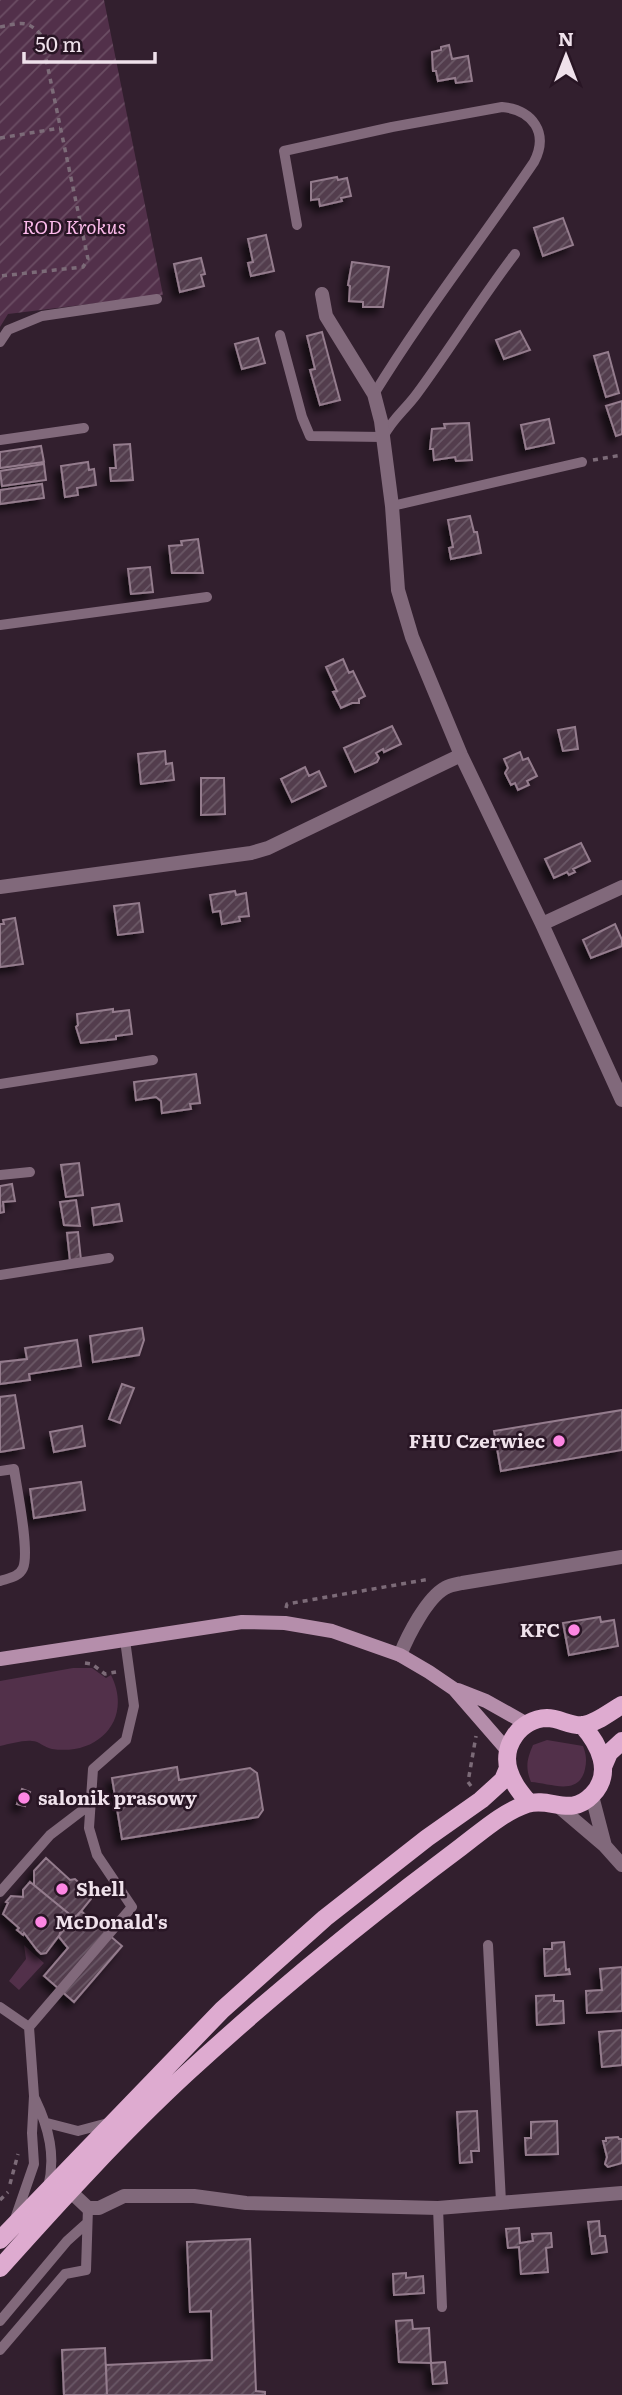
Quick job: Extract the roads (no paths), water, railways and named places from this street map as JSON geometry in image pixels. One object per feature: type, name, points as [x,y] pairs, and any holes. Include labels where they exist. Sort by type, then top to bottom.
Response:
[{"type":"main road","points":[[5,2234],[222,2010],[277,1959],[325,1918],[481,1800],[503,1780],[508,1768],[508,1750],[514,1735],[527,1724],[549,1718],[582,1726],[622,1705]]},
{"type":"main road","points":[[582,1726],[595,1740],[603,1767]]},
{"type":"main road","points":[[0,2268],[186,2074],[260,2009],[480,1832],[529,1803],[570,1807],[583,1803],[592,1796],[602,1779],[603,1767],[609,1753],[622,1741]]},
{"type":"main road","points":[[508,1768],[517,1789],[529,1803]]},
{"type":"street","points":[[322,294],[326,316],[374,394],[393,506],[398,590],[412,637],[461,755],[621,1094]]},
{"type":"street","points":[[0,887],[251,853],[268,848],[461,755]]},
{"type":"street","points":[[542,924],[622,887]]},
{"type":"street","points":[[400,1655],[405,1641],[424,1611],[444,1588],[622,1557]]},
{"type":"street","points":[[0,1659],[242,1622],[285,1623],[332,1631],[400,1655],[454,1689],[486,1702],[527,1724]]},
{"type":"street","points":[[454,1689],[508,1750]]},
{"type":"street","points":[[592,1796],[605,1846]]},
{"type":"street","points":[[558,1806],[605,1846],[622,1865]]},
{"type":"street","points":[[66,2170],[71,2192],[88,2216],[124,2196],[194,2196],[246,2203],[438,2207],[622,2193]]},
{"type":"lane","points":[[297,225],[284,151],[405,124],[502,107],[516,108],[526,114],[539,131],[539,152],[534,162],[409,337],[374,394]]},
{"type":"lane","points":[[280,335],[302,417],[310,436],[383,437],[392,420],[415,397],[482,296],[515,254]]},
{"type":"lane","points":[[0,342],[8,330],[42,316],[157,299]]},
{"type":"lane","points":[[0,440],[84,428]]},
{"type":"lane","points":[[393,506],[582,462]]},
{"type":"lane","points":[[0,625],[206,597]]},
{"type":"lane","points":[[0,1084],[153,1059]]},
{"type":"lane","points":[[0,1175],[30,1172]]},
{"type":"lane","points":[[0,1275],[109,1258]]},
{"type":"lane","points":[[0,1471],[14,1469],[24,1536],[24,1567],[16,1576],[0,1581]]},
{"type":"lane","points":[[5,2234],[33,2164],[34,2096],[29,2027],[132,1907],[97,1855],[89,1828],[93,1769],[126,1740],[134,1706],[125,1640]]},
{"type":"lane","points":[[0,1892],[50,1835],[92,1803]]},
{"type":"lane","points":[[488,1945],[501,2202]]},
{"type":"lane","points":[[0,2007],[29,2027]]},
{"type":"lane","points":[[34,2096],[47,2123],[52,2162],[42,2224]]},
{"type":"lane","points":[[47,2123],[78,2131],[93,2129],[114,2120]]},
{"type":"lane","points":[[438,2207],[442,2306]]},
{"type":"lane","points":[[0,2321],[88,2216]]},
{"type":"lane","points":[[0,2350],[65,2274],[86,2270],[88,2216]]},
{"type":"place","name":"FHU Czerwiec","points":[[559,1441]]},
{"type":"place","name":"KFC","points":[[574,1630]]},
{"type":"place","name":"salonik prasowy","points":[[24,1798]]},
{"type":"place","name":"Shell","points":[[62,1889]]},
{"type":"place","name":"McDonald's","points":[[41,1922]]},
{"type":"park label","name":"ROD Krokus","points":[[74,227]]}]
